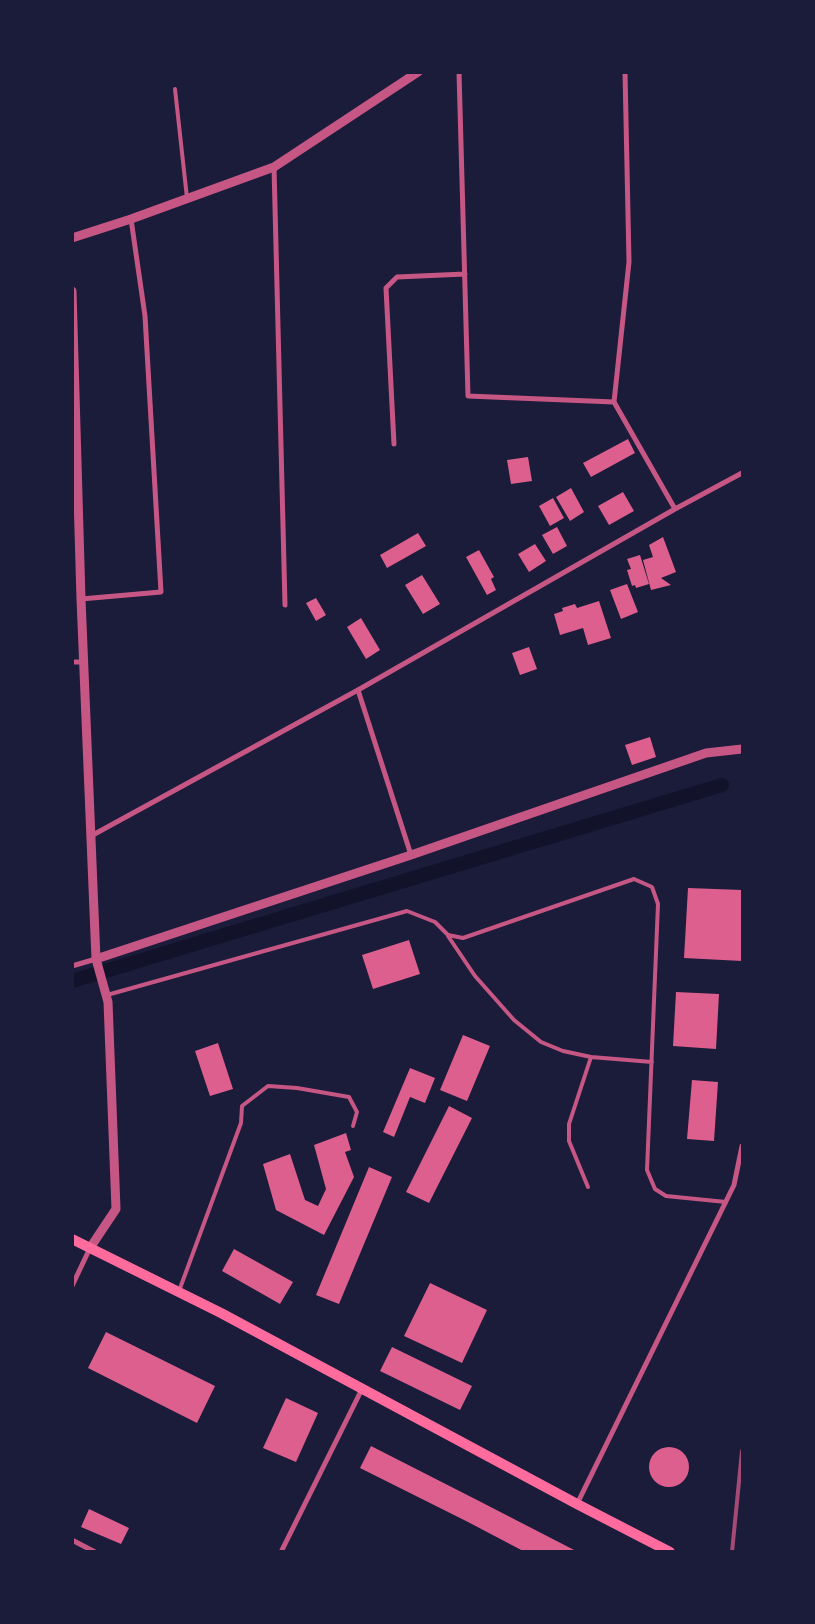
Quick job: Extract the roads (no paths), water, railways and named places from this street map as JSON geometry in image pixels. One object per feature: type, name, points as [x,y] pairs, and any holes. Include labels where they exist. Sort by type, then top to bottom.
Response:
[{"type":"main road","points":[[72,1238],[179,1291],[576,1504],[670,1552]]},
{"type":"street","points":[[72,238],[131,219],[274,166],[418,72]]},
{"type":"street","points":[[459,72],[468,396],[614,402]]},
{"type":"street","points":[[625,72],[629,262],[614,402],[675,509]]},
{"type":"street","points":[[274,166],[285,606]]},
{"type":"street","points":[[82,598],[161,592],[144,316],[131,219]]},
{"type":"street","points":[[394,444],[386,288],[397,277],[465,274]]},
{"type":"street","points":[[72,291],[96,959],[108,1002],[116,1209],[90,1248],[72,1286]]},
{"type":"street","points":[[91,836],[358,690],[675,509],[742,473]]},
{"type":"street","points":[[72,662],[84,662]]},
{"type":"street","points":[[358,690],[411,855]]},
{"type":"street","points":[[72,966],[411,855],[706,753],[742,748]]},
{"type":"street","points":[[576,1504],[734,1185],[742,1146]]},
{"type":"street","points":[[281,1552],[362,1389]]},
{"type":"street","points":[[72,1540],[95,1552]]},
{"type":"lane","points":[[175,89],[187,198]]},
{"type":"lane","points":[[448,935],[463,938],[634,879],[652,887],[658,904],[647,1170],[655,1189],[666,1196],[726,1202]]},
{"type":"lane","points":[[106,995],[407,911],[434,922],[448,935],[475,976],[514,1020],[540,1042],[591,1057],[652,1062]]},
{"type":"lane","points":[[588,1187],[575,1160],[569,1141],[570,1124],[591,1057]]},
{"type":"lane","points":[[179,1291],[240,1123],[242,1106],[268,1086],[297,1088],[349,1097],[357,1112],[353,1126]]},
{"type":"waterway","points":[[72,981],[722,785]]},
{"type":"railway","points":[[732,1552],[742,1451]]}]
